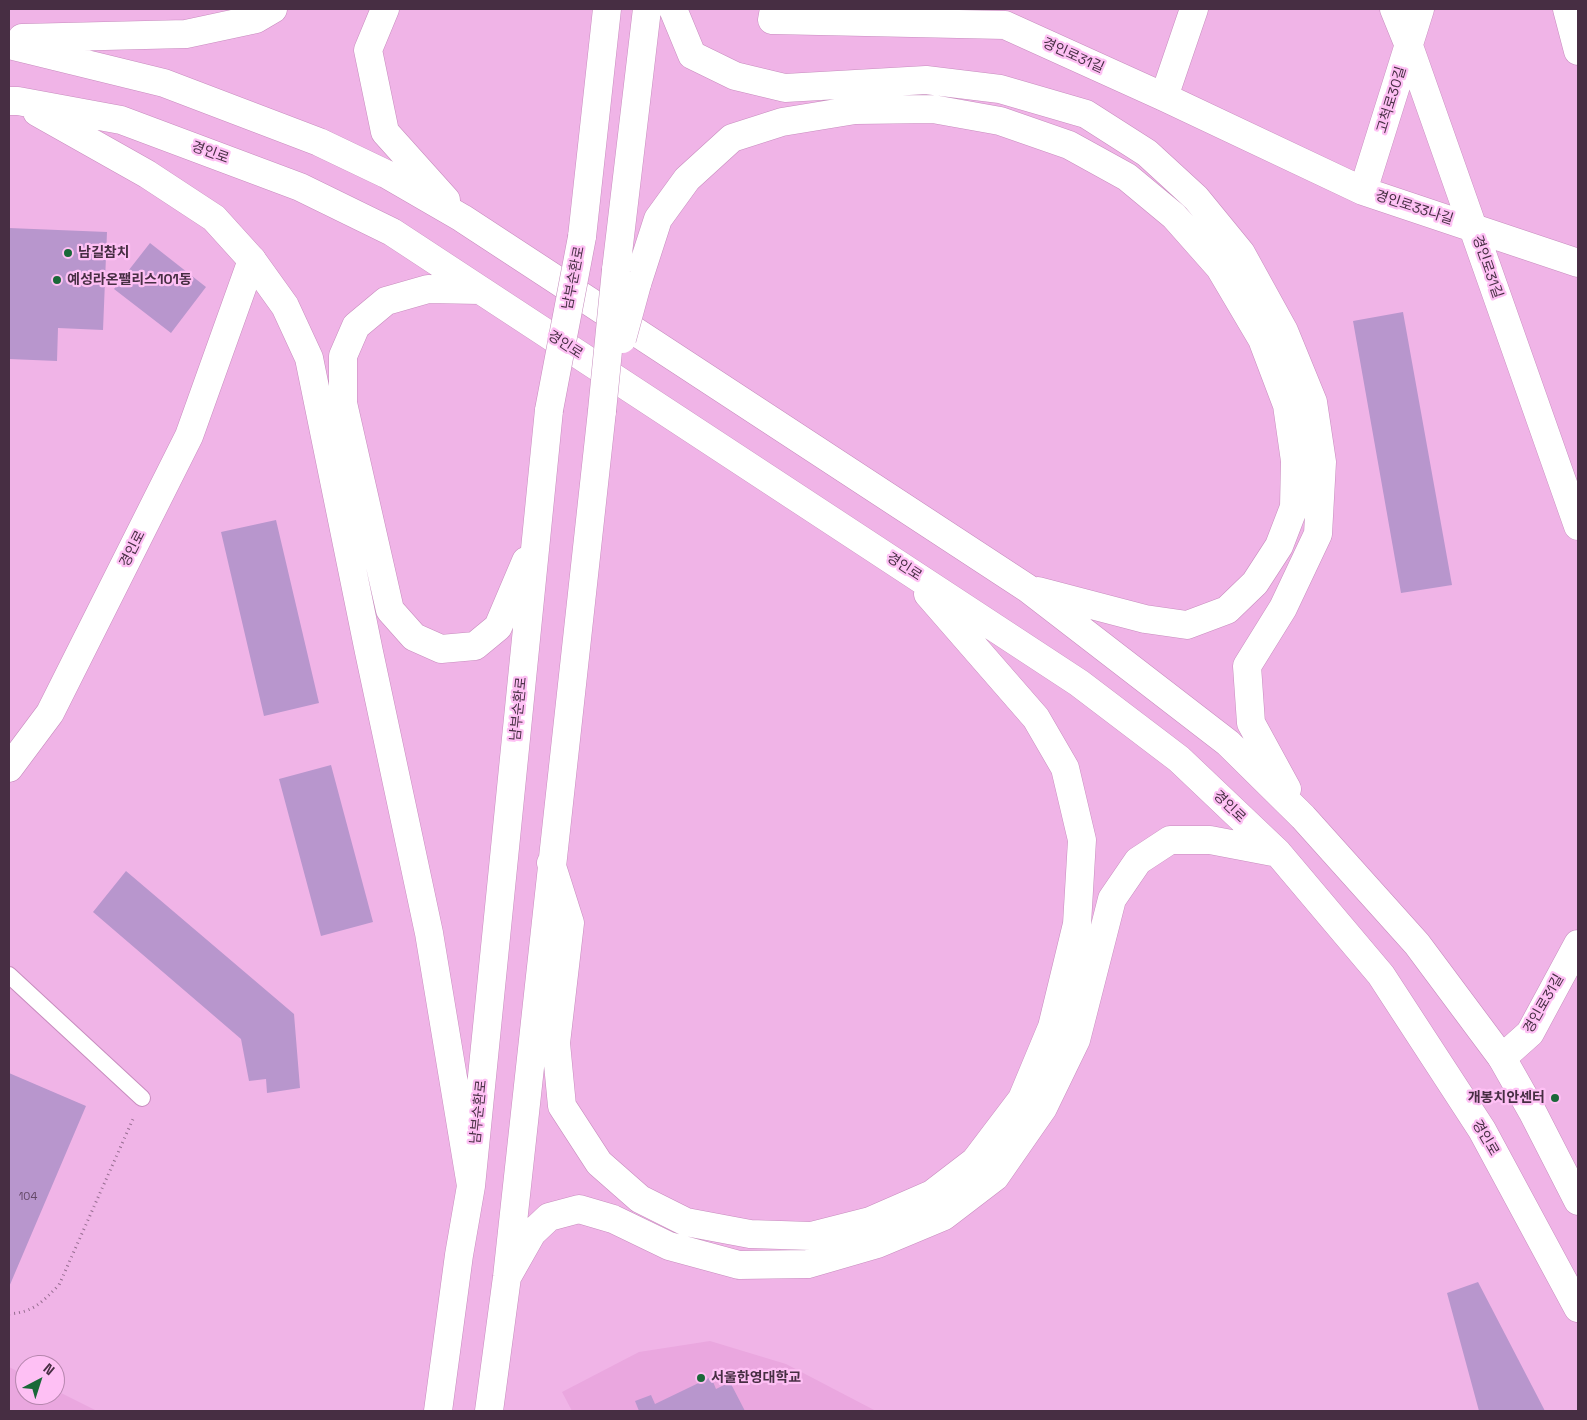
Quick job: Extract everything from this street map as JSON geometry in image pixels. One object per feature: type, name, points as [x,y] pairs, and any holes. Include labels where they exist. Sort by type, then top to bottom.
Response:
[{"type":"main road","points":[[9,39],[186,34],[256,19],[274,9]]},
{"type":"main road","points":[[385,9],[368,50],[385,132],[462,218]]},
{"type":"main road","name":"남부순환로","points":[[438,1411],[459,1255],[472,1186],[549,410],[582,237],[607,9]]},
{"type":"main road","points":[[489,1411],[507,1278],[602,410],[627,277],[647,9]]},
{"type":"main road","points":[[673,9],[692,55],[734,76],[785,88],[926,80],[1000,89],[1086,114],[1147,152],[1196,198],[1241,253],[1284,331],[1313,402],[1322,462],[1318,534],[1283,608],[1247,666],[1251,724],[1303,817]]},
{"type":"main road","name":"경인로31길","points":[[774,9],[772,20],[1005,25],[1164,97],[1363,191]]},
{"type":"main road","points":[[1164,97],[1194,9]]},
{"type":"main road","name":"경인로31길","points":[[1394,9],[1409,46],[1578,526]]},
{"type":"main road","name":"고척로30길","points":[[1363,191],[1420,9]]},
{"type":"main road","points":[[1567,9],[1578,51]]},
{"type":"main road","points":[[9,45],[164,83],[319,142],[386,174],[462,218],[1027,588],[1228,743],[1303,817],[1417,944],[1502,1058],[1532,1111],[1578,1201]]},
{"type":"main road","points":[[14,101],[147,174],[214,218],[252,260],[284,306],[308,358],[430,933],[472,1186]]},
{"type":"main road","name":"경인로","points":[[14,101],[121,120],[300,187],[392,232],[904,566],[1079,683],[1179,759],[1278,853],[1381,975],[1482,1130],[1578,1308]]},
{"type":"main road","points":[[627,277],[658,220],[687,179],[732,138],[782,122],[855,110],[933,109],[1000,121],[1069,145],[1127,177],[1174,216],[1220,268],[1262,338],[1287,405],[1295,461],[1294,507],[1280,546],[1255,583],[1227,610],[1187,626],[1144,619],[1027,588]]},
{"type":"main road","name":"경인로33나길","points":[[1363,191],[1578,263]]},
{"type":"main road","name":"경인로","points":[[9,768],[50,713],[189,436],[252,260]]},
{"type":"main road","points":[[480,290],[428,289],[386,301],[356,326],[343,356],[343,403],[390,610],[414,637],[441,649],[476,646],[498,627],[537,536]]},
{"type":"main road","points":[[551,863],[570,923],[556,1043],[562,1106],[600,1164],[640,1199],[686,1222],[750,1234],[811,1236],[870,1221],[932,1194],[975,1161],[1022,1099],[1052,1027],[1077,924],[1082,840],[1065,768],[1036,718],[904,566]]},
{"type":"main road","points":[[507,1278],[532,1233],[549,1217],[579,1209],[613,1219],[669,1246],[739,1265],[808,1264],[877,1244],[944,1216],[995,1177],[1043,1108],[1076,1040],[1112,899],[1138,861],[1170,840],[1210,840],[1278,853]]},
{"type":"main road","name":"경인로31길","points":[[1502,1058],[1530,1034],[1578,944]]},
{"type":"lane","points":[[9,975],[142,1098]]},
{"type":"path","points":[[9,1314],[23,1313],[41,1303],[59,1285],[142,1098]]},
{"type":"shaded area","name":"서울한영대학교","points":[[710,1341],[786,1364],[876,1411],[572,1411],[562,1392],[639,1352]]},
{"type":"shaded area","points":[[9,1367],[15,1370],[15,1405],[65,1405],[65,1395],[97,1411],[9,1411]]},
{"type":"building","name":"예성라온팰리스101동","points":[[9,228],[107,232],[103,330],[58,328],[57,361],[9,359]]},
{"type":"building","points":[[150,243],[206,287],[171,333],[114,289]]},
{"type":"building","points":[[1403,312],[1452,585],[1401,593],[1353,321]]},
{"type":"building","points":[[276,520],[319,703],[264,716],[221,532]]},
{"type":"building","points":[[331,765],[373,922],[321,936],[279,779]]},
{"type":"building","points":[[126,871],[294,1014],[300,1088],[267,1093],[266,1079],[249,1081],[241,1039],[93,912]]},
{"type":"building","points":[[9,1073],[86,1106],[9,1287]]},
{"type":"building","points":[[1478,1282],[1545,1411],[1479,1411],[1447,1293]]},
{"type":"building","points":[[711,1377],[716,1389],[730,1382],[745,1411],[639,1411],[635,1401],[651,1395],[655,1404]]},
{"type":"place","name":"남길참치","points":[[68,253]]},
{"type":"place","name":"예성라온팰리스101동","points":[[57,280]]},
{"type":"place","name":"개봉치안센터","points":[[1555,1098]]},
{"type":"place","name":"서울한영대학교","points":[[701,1378]]}]
